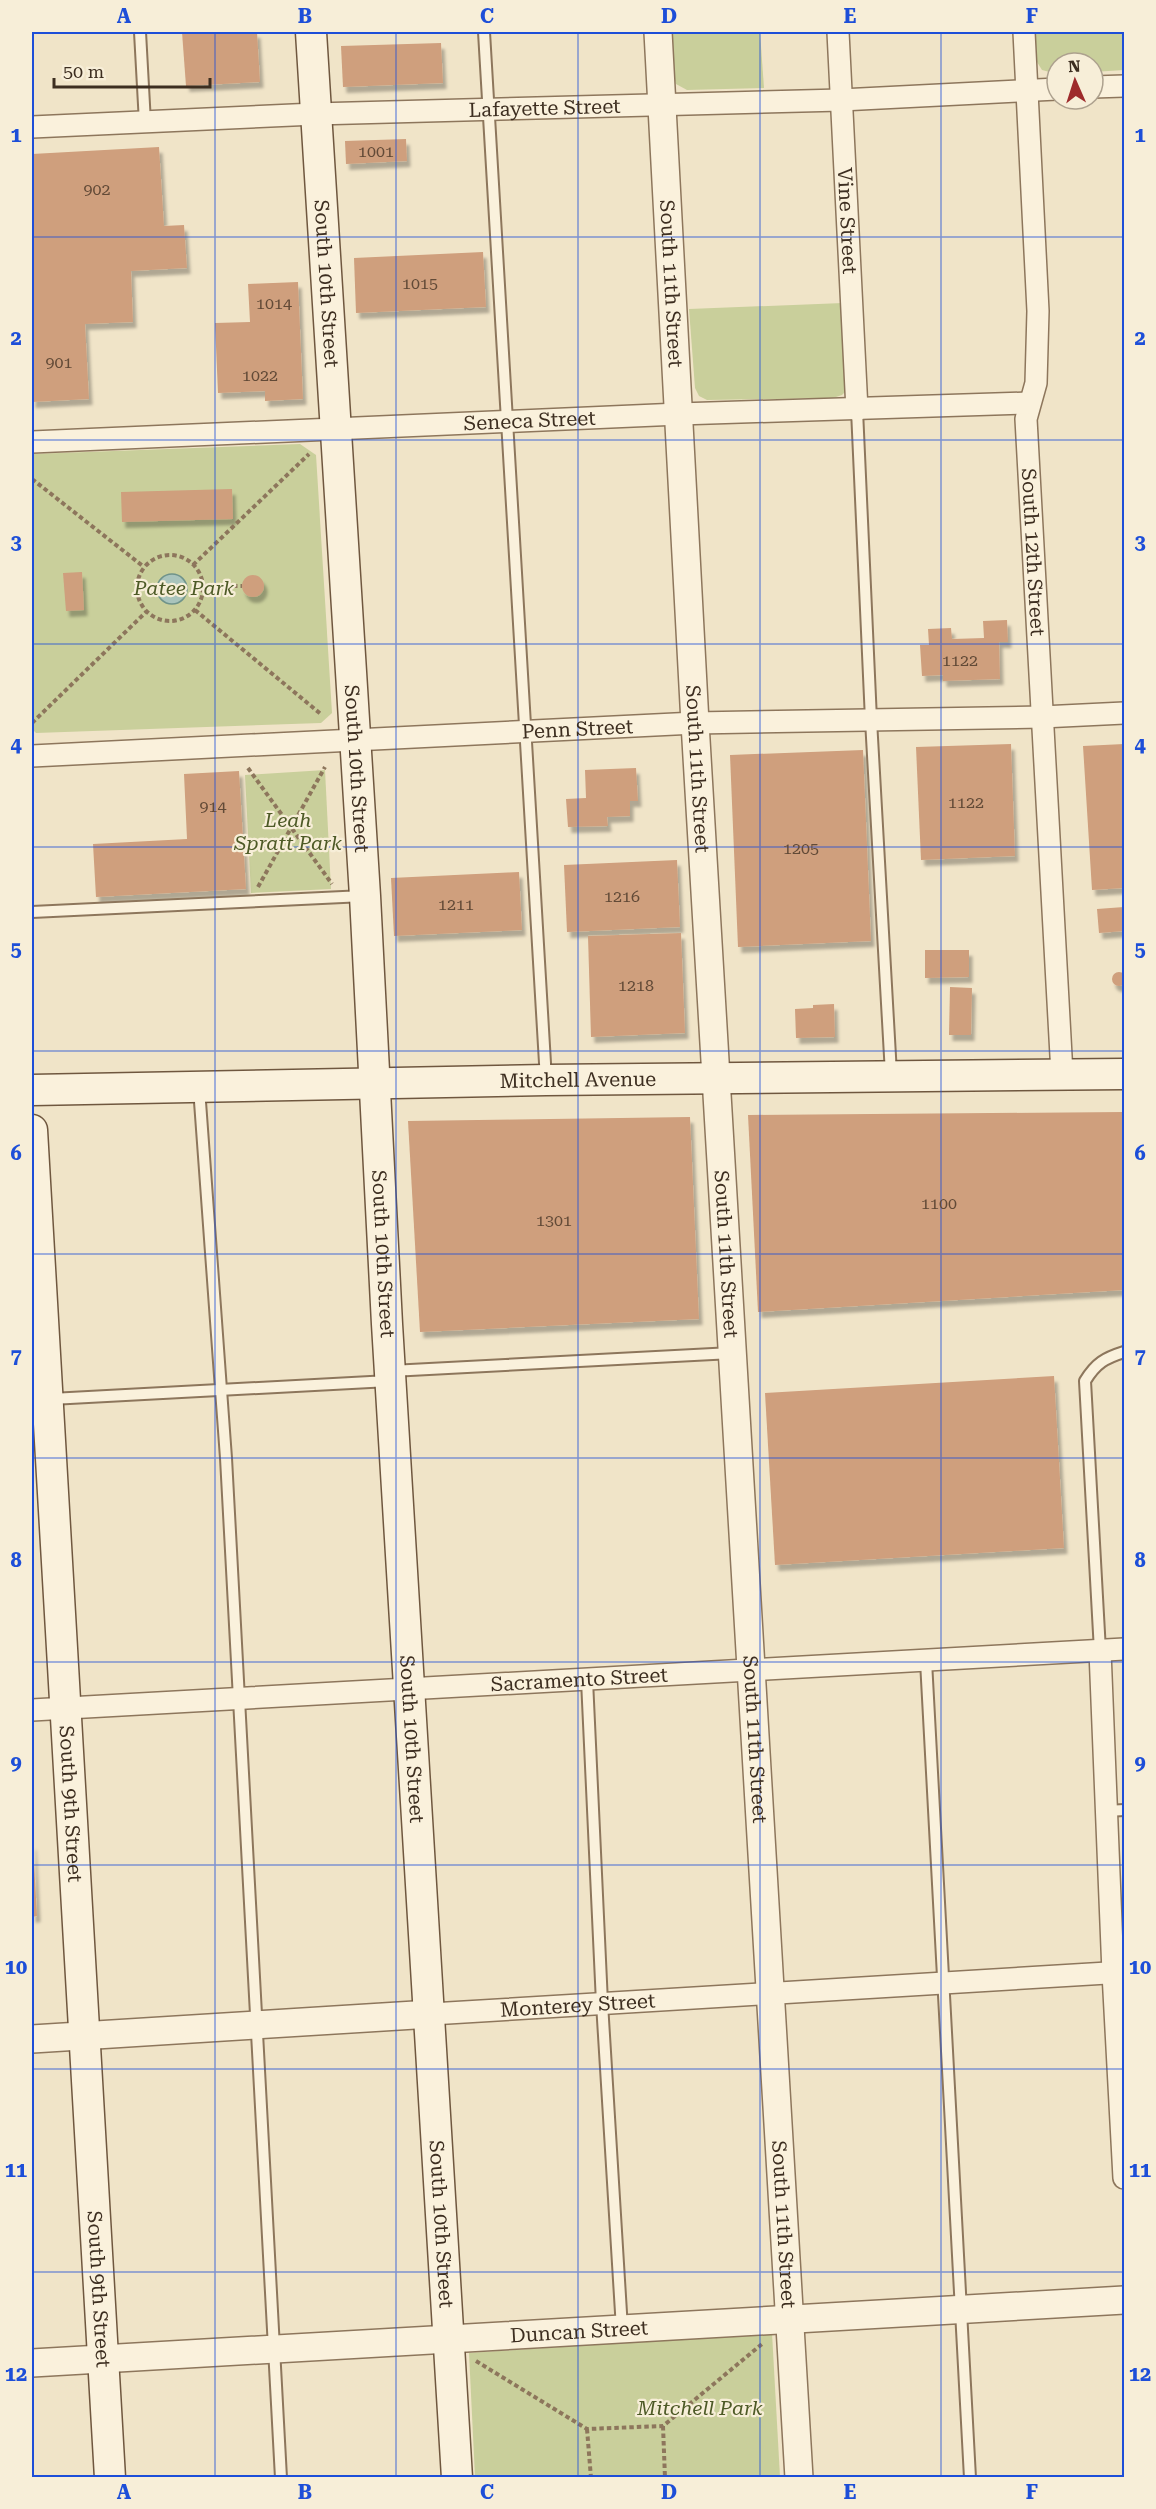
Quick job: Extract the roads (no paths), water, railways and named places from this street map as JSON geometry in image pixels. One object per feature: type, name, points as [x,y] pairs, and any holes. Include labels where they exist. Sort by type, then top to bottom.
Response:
[{"type":"main road","name":"South 10th Street","points":[[311,32],[355,739],[351,894],[375,1085],[457,2478]]},
{"type":"main road","name":"Mitchell Avenue","points":[[32,1090],[546,1080],[1125,1074]]},
{"type":"main road","name":"South 9th Street","points":[[32,1130],[38,1370],[47,1399],[110,2478]]},
{"type":"street","name":"South 11th Street","points":[[658,32],[695,723],[799,2478]]},
{"type":"street","name":"Vine Street","points":[[838,32],[857,410]]},
{"type":"street","name":"South 12th Street","points":[[1024,32],[1038,311],[1036,383],[1026,419],[1062,1074]]},
{"type":"street","points":[[1105,87],[1125,86]]},
{"type":"street","name":"Lafayette Street","points":[[32,127],[315,114],[841,100],[1045,90]]},
{"type":"street","name":"Seneca Street","points":[[32,442],[679,414],[1029,403]]},
{"type":"street","name":"Penn Street","points":[[32,756],[695,723],[1042,717],[1125,713]]},
{"type":"street","name":"Sacramento Street","points":[[32,1710],[1125,1649]]},
{"type":"street","points":[[1100,1651],[1116,1810],[1125,2178]]},
{"type":"street","name":"Monterey Street","points":[[32,2039],[1119,1972]]},
{"type":"street","name":"Duncan Street","points":[[32,2363],[1125,2300]]},
{"type":"lane","points":[[140,32],[146,123]]},
{"type":"lane","points":[[484,32],[546,1080]]},
{"type":"lane","points":[[857,410],[891,1077]]},
{"type":"lane","points":[[32,912],[250,902],[351,894]]},
{"type":"lane","points":[[199,1088],[240,1700],[281,2478]]},
{"type":"lane","points":[[1100,1651],[1085,1380],[1093,1367],[1105,1358],[1125,1352]]},
{"type":"lane","points":[[47,1399],[221,1390],[734,1353]]},
{"type":"lane","points":[[926,1661],[970,2478]]},
{"type":"lane","points":[[587,1680],[602,2003],[622,2329]]},
{"type":"water","points":[[172,574],[183,578],[187,589],[183,600],[172,604],[161,600],[157,589],[161,578]]},
{"type":"park label","name":"Patee Park","points":[[184,588]]},
{"type":"park label","name":"Leah Spratt Park","points":[[288,832]]},
{"type":"park label","name":"Mitchell Park","points":[[700,2408]]}]
